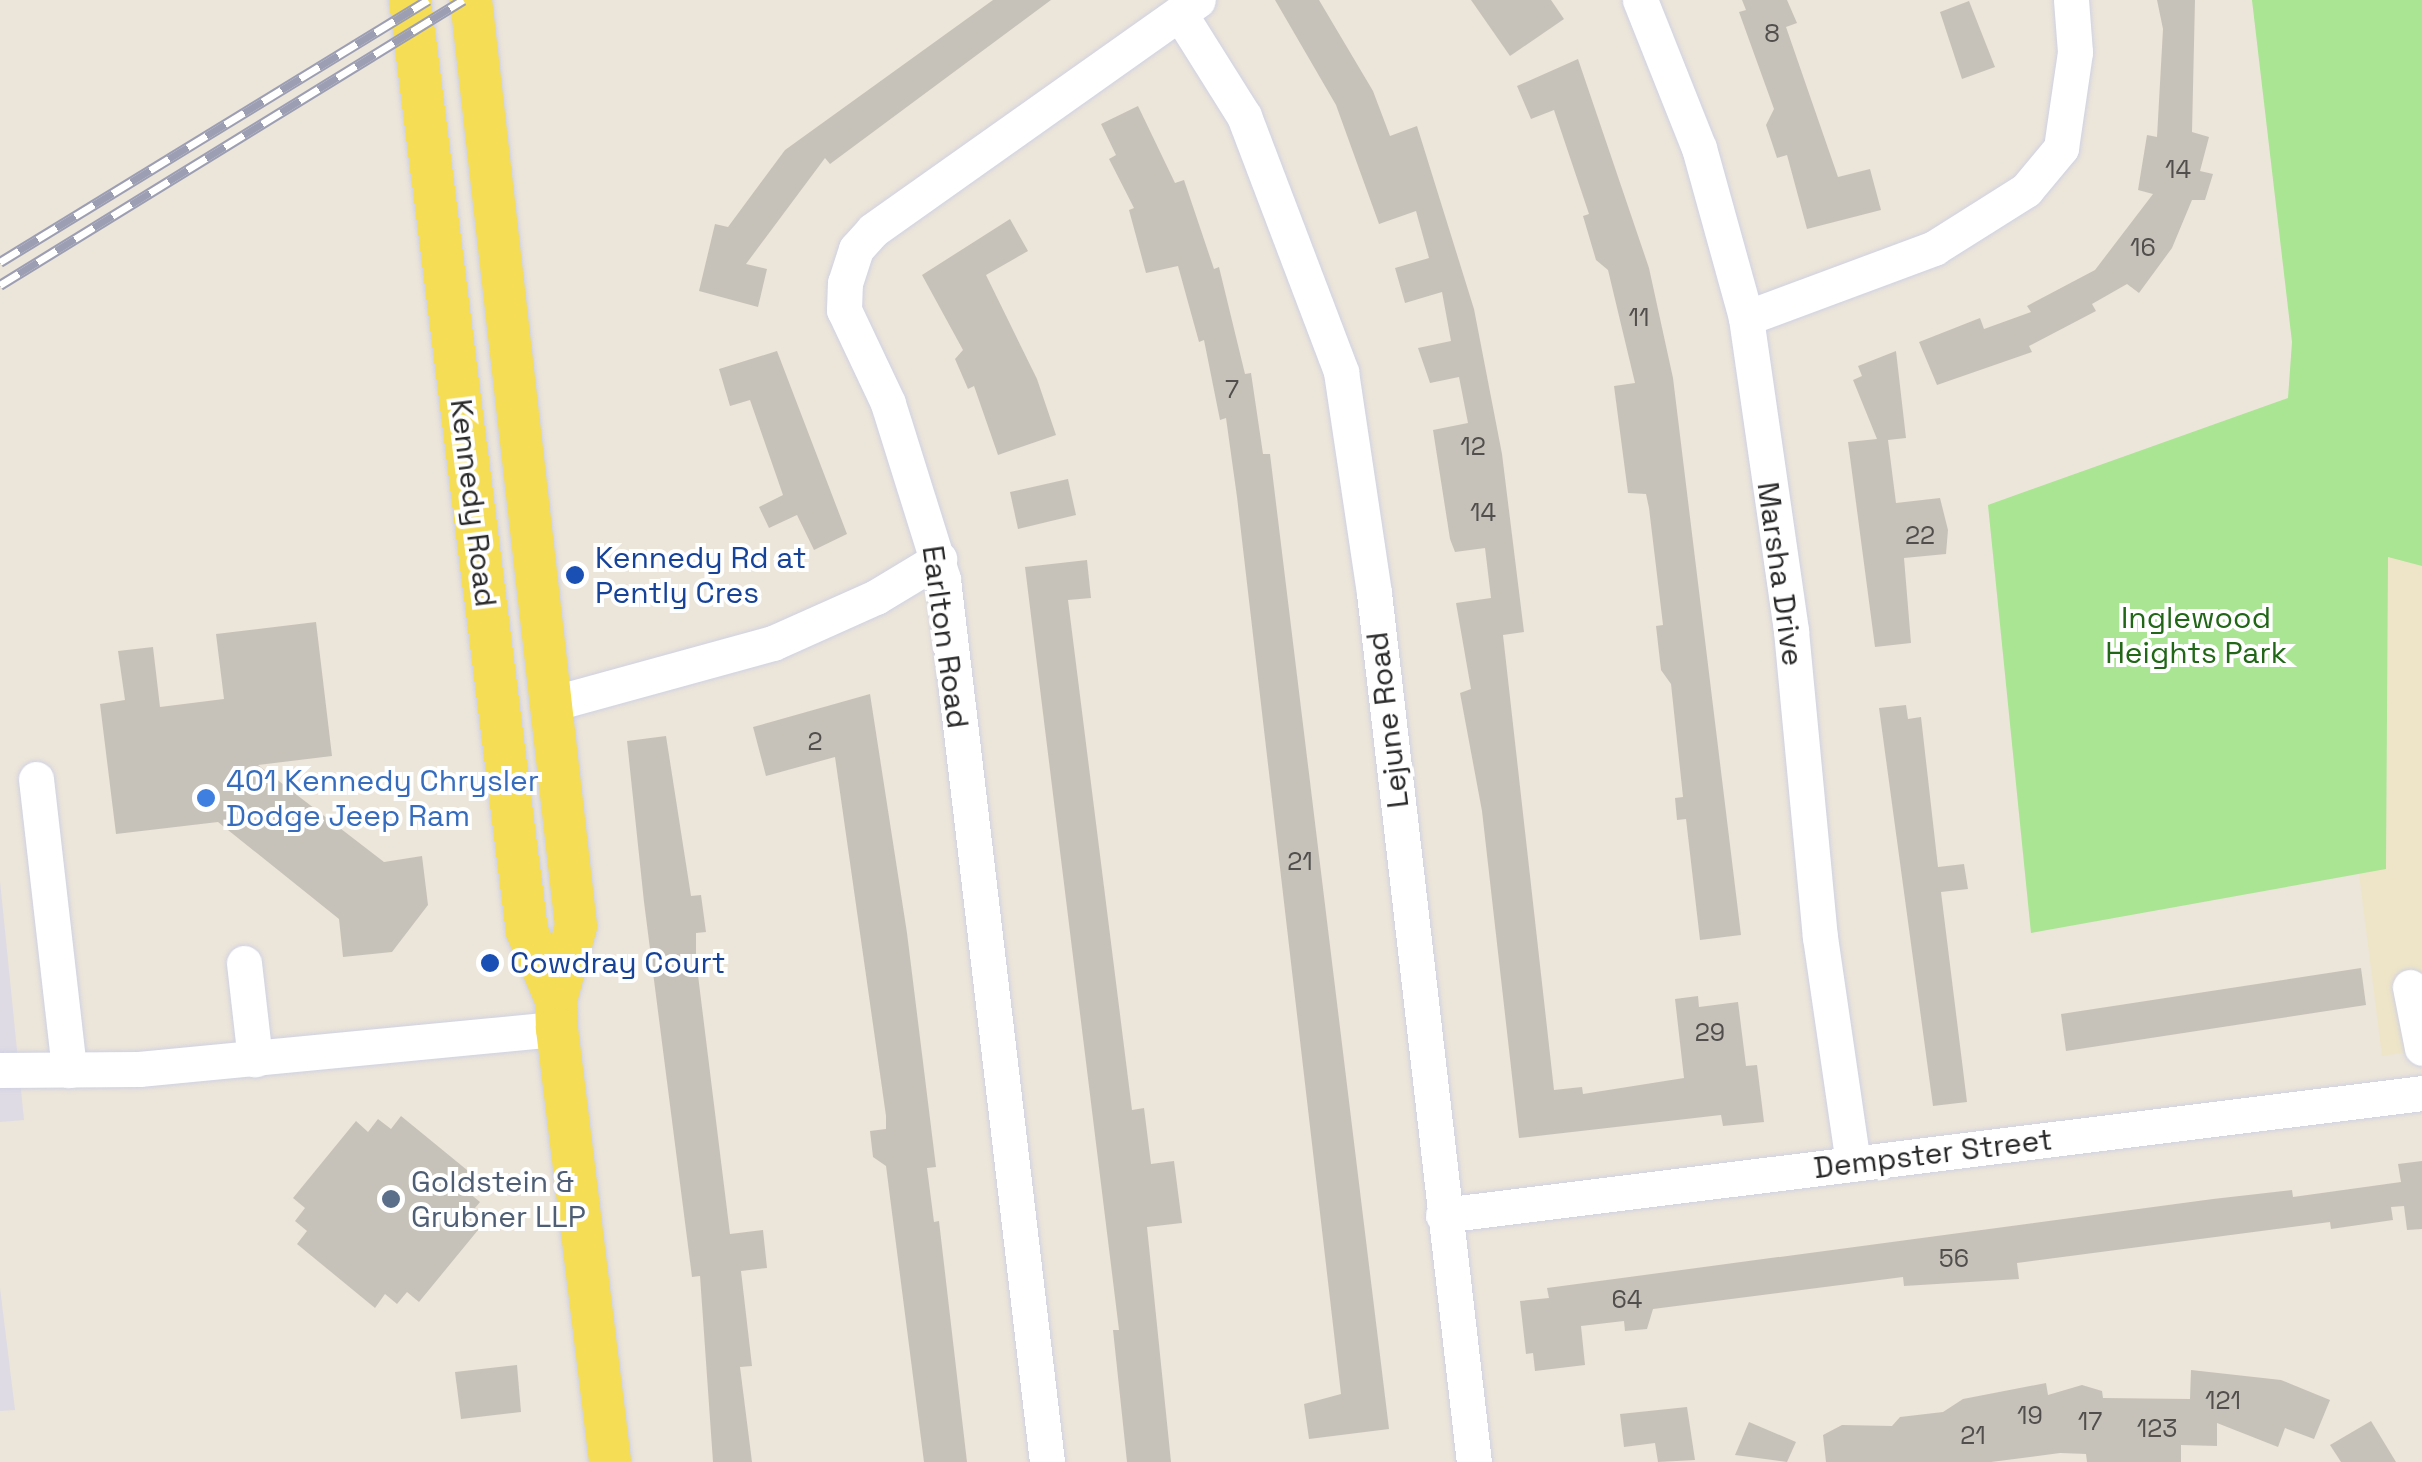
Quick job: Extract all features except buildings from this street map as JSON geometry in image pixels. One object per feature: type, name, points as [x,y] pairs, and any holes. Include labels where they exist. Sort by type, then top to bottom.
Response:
[{"type":"main road","name":"Kennedy Road","points":[[410,0],[527,931],[556,1015],[610,1462]]},
{"type":"main road","name":"Kennedy Road","points":[[471,0],[576,926],[556,1015]]},
{"type":"street","name":"Marsha Drive","points":[[1640,0],[1693,131],[1746,318],[1791,631],[1820,936],[1854,1164]]},
{"type":"street","points":[[1746,318],[1934,248],[2026,190],[2061,148],[2075,52],[2071,0]]},
{"type":"street","name":"Earlton Road","points":[[1048,1462],[938,560],[888,403],[844,310],[856,250],[873,230],[1189,7]]},
{"type":"street","name":"Lejune Road","points":[[1189,7],[1244,116],[1341,372],[1374,593],[1474,1462]]},
{"type":"street","points":[[551,704],[773,643],[852,610],[938,560]]},
{"type":"street","points":[[36,779],[69,1070]]},
{"type":"street","points":[[514,826],[564,818]]},
{"type":"street","points":[[244,963],[255,1059]]},
{"type":"street","points":[[2410,987],[2422,1048]]},
{"type":"street","points":[[0,1070],[255,1059],[556,1015]]},
{"type":"street","name":"Dempster Street","points":[[1443,1215],[2422,1092]]},
{"type":"shaded area","points":[[2388,556],[2422,566],[2422,1050],[2382,1056],[2359,874],[2386,868]]},
{"type":"shaded area","points":[[0,881],[24,1120],[0,1122]]},
{"type":"shaded area","points":[[0,1288],[15,1410],[0,1411]]},
{"type":"green space","name":"Inglewood Heights Park","points":[[2252,0],[2422,0],[2422,566],[2388,557],[2386,869],[2031,933],[1988,505],[2288,398],[2292,342]]},
{"type":"railway","points":[[0,262],[428,0]]},
{"type":"railway","points":[[0,285],[463,0]]},
{"type":"place","name":"Kennedy Rd at Pently Cres","points":[[575,575]]},
{"type":"place","name":"401 Kennedy Chrysler Dodge Jeep Ram","points":[[206,798]]},
{"type":"place","name":"Cowdray Court","points":[[490,963]]},
{"type":"place","name":"Goldstein & Grubner LLP","points":[[391,1199]]}]
